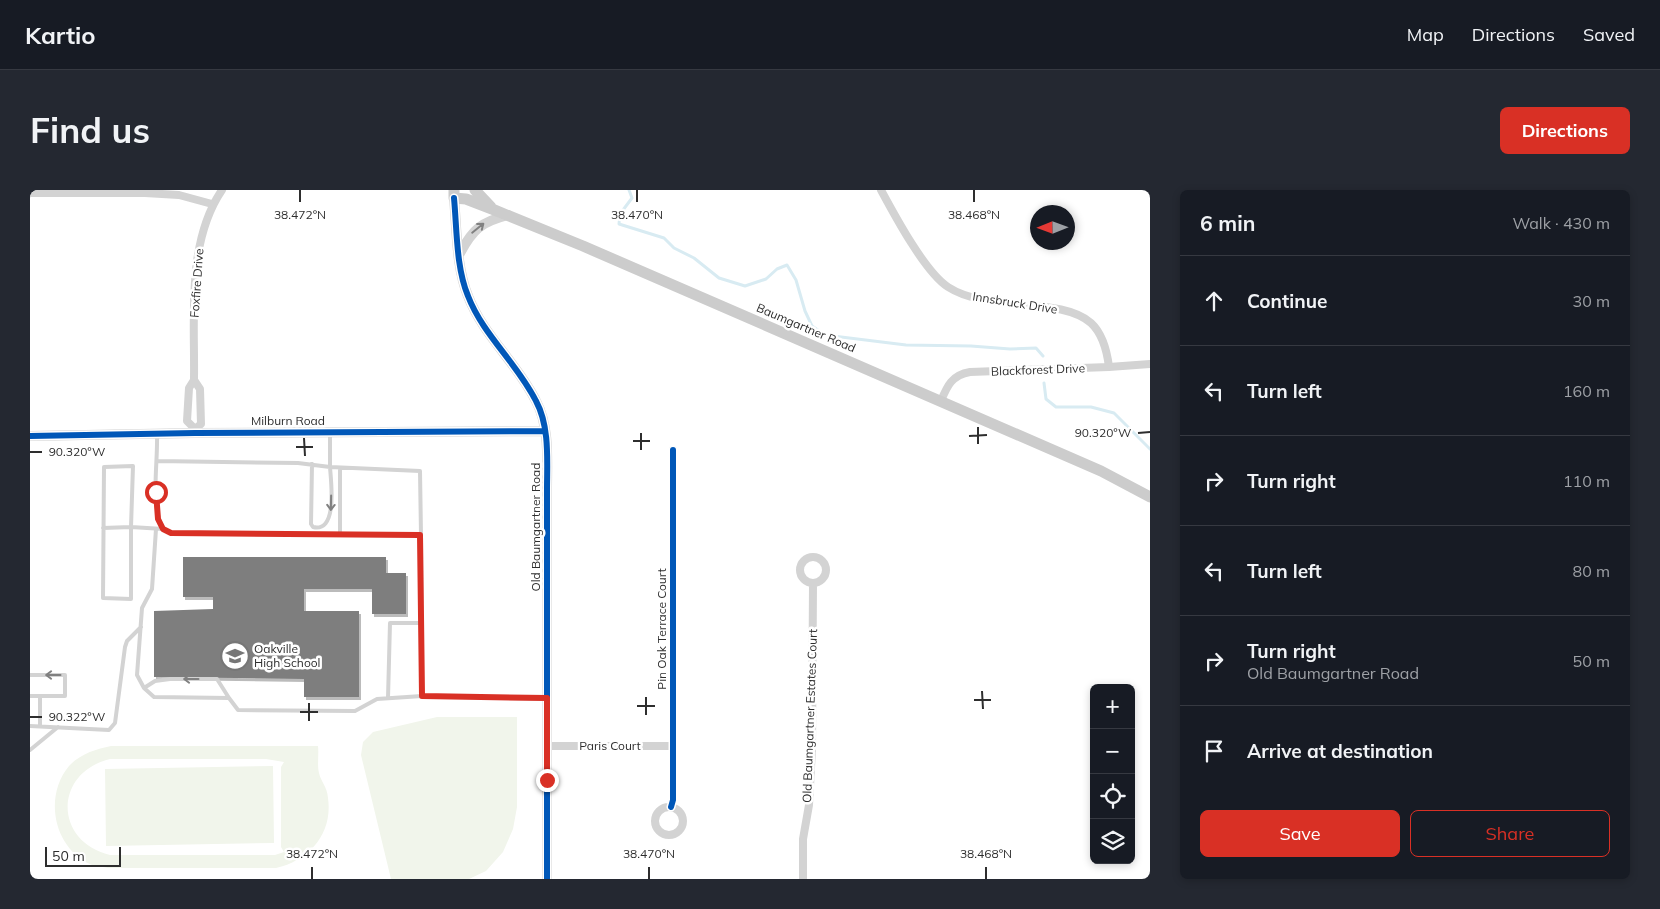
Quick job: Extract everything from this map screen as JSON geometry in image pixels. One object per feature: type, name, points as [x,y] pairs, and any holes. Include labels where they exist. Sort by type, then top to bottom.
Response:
[{"type":"main road","points":[[475,190],[492,209]]},
{"type":"main road","name":"Baumgartner Road","points":[[454,194],[508,215],[1101,471],[1150,497]]},
{"type":"street","name":"Foxfire Drive","points":[[194,380],[200,389],[201,424],[195,431],[188,421],[189,388],[194,380],[195,276],[198,248],[212,204],[222,190]]},
{"type":"street","name":"Innsbruck Drive","points":[[881,190],[929,268],[946,286],[972,298],[1060,309],[1080,315],[1091,322],[1099,332],[1108,353],[1109,368]]},
{"type":"street","points":[[30,192],[179,195],[212,204]]},
{"type":"street","name":"Old Baumgartner Road","points":[[454,194],[459,254],[464,285],[474,311],[537,401],[545,432],[547,490],[547,879]]},
{"type":"street","points":[[459,254],[468,237],[479,226],[490,220],[508,215]]},
{"type":"street","name":"Blackforest Drive","points":[[940,401],[946,386],[952,379],[960,374],[970,372],[1109,368],[1150,364]]},
{"type":"street","name":"Milburn Road","points":[[30,436],[195,431],[545,432]]},
{"type":"street","name":"Pin Oak Terrace Court","points":[[671,807],[673,800],[673,450]]},
{"type":"street","name":"Old Baumgartner Estates Court","points":[[803,879],[803,839],[809,805],[812,749],[814,583]]},
{"type":"street","name":"Paris Court","points":[[547,746],[673,746]]},
{"type":"lane","points":[[312,464],[311,524],[313,527],[318,528],[324,526],[331,512],[330,432]]},
{"type":"lane","points":[[157,433],[156,507],[158,519],[163,529]]},
{"type":"lane","points":[[157,461],[312,464],[340,468],[420,471],[422,696]]},
{"type":"lane","points":[[133,466],[131,527],[131,599],[103,598],[104,467],[133,466]]},
{"type":"lane","points":[[340,468],[340,534]]},
{"type":"lane","points":[[104,528],[163,529],[171,533],[420,535]]},
{"type":"lane","points":[[156,529],[152,589],[142,608],[137,675],[144,688],[154,697],[229,698]]},
{"type":"lane","points":[[388,698],[390,623],[422,623]]},
{"type":"lane","points":[[30,726],[109,730],[115,723],[125,647],[127,641],[141,627]]},
{"type":"lane","points":[[30,675],[65,675],[65,696],[30,696]]},
{"type":"lane","points":[[144,688],[155,681],[170,679],[217,679],[238,710],[355,711],[377,699],[422,696],[547,698]]},
{"type":"lane","points":[[40,696],[40,726]]},
{"type":"lane","points":[[30,750],[58,727]]},
{"type":"shaded area","points":[[437,717],[517,717],[517,807],[513,829],[503,852],[486,871],[469,879],[391,879],[361,755],[363,742],[373,732]]},
{"type":"shaded area","points":[[318,746],[319,773],[328,798],[329,811],[327,823],[317,843],[309,852],[299,859],[276,868],[108,868],[92,865],[79,857],[61,835],[56,821],[56,792],[61,778],[73,762],[88,753],[105,747]],"holes":[[[110,759],[266,759],[284,762],[281,767],[281,847],[284,852],[275,855],[110,855],[92,848],[78,836],[70,823],[68,807],[70,792],[78,778],[91,767]]]},
{"type":"shaded area","points":[[273,766],[274,843],[106,846],[105,769]]},
{"type":"building","name":"Oakville High School","points":[[183,557],[386,557],[386,573],[406,573],[406,614],[372,614],[372,589],[304,589],[304,611],[359,611],[359,697],[304,697],[304,679],[154,677],[154,611],[213,609],[213,597],[183,597]]},
{"type":"waterway","points":[[629,190],[632,198],[620,214],[619,224],[664,238],[674,248],[694,258],[719,278],[745,286],[766,279],[777,269],[787,265],[796,280],[805,311],[812,326],[825,335],[906,345],[1010,349],[1036,348],[1043,356]]},
{"type":"waterway","points":[[1044,383],[1046,399],[1056,407],[1091,407],[1114,413],[1150,449]]},
{"type":"cycle path","points":[[454,198],[459,261],[468,296],[482,324],[519,374],[536,401],[546,433],[547,879]]},
{"type":"cycle path","points":[[30,436],[545,431]]},
{"type":"cycle path","points":[[671,807],[673,800],[673,450]]},
{"type":"place","name":"Oakville High School","points":[[235,656]]},
{"type":"route","points":[[156,492],[158,519],[163,529],[171,533],[420,535],[422,696],[547,698],[547,780]]}]
